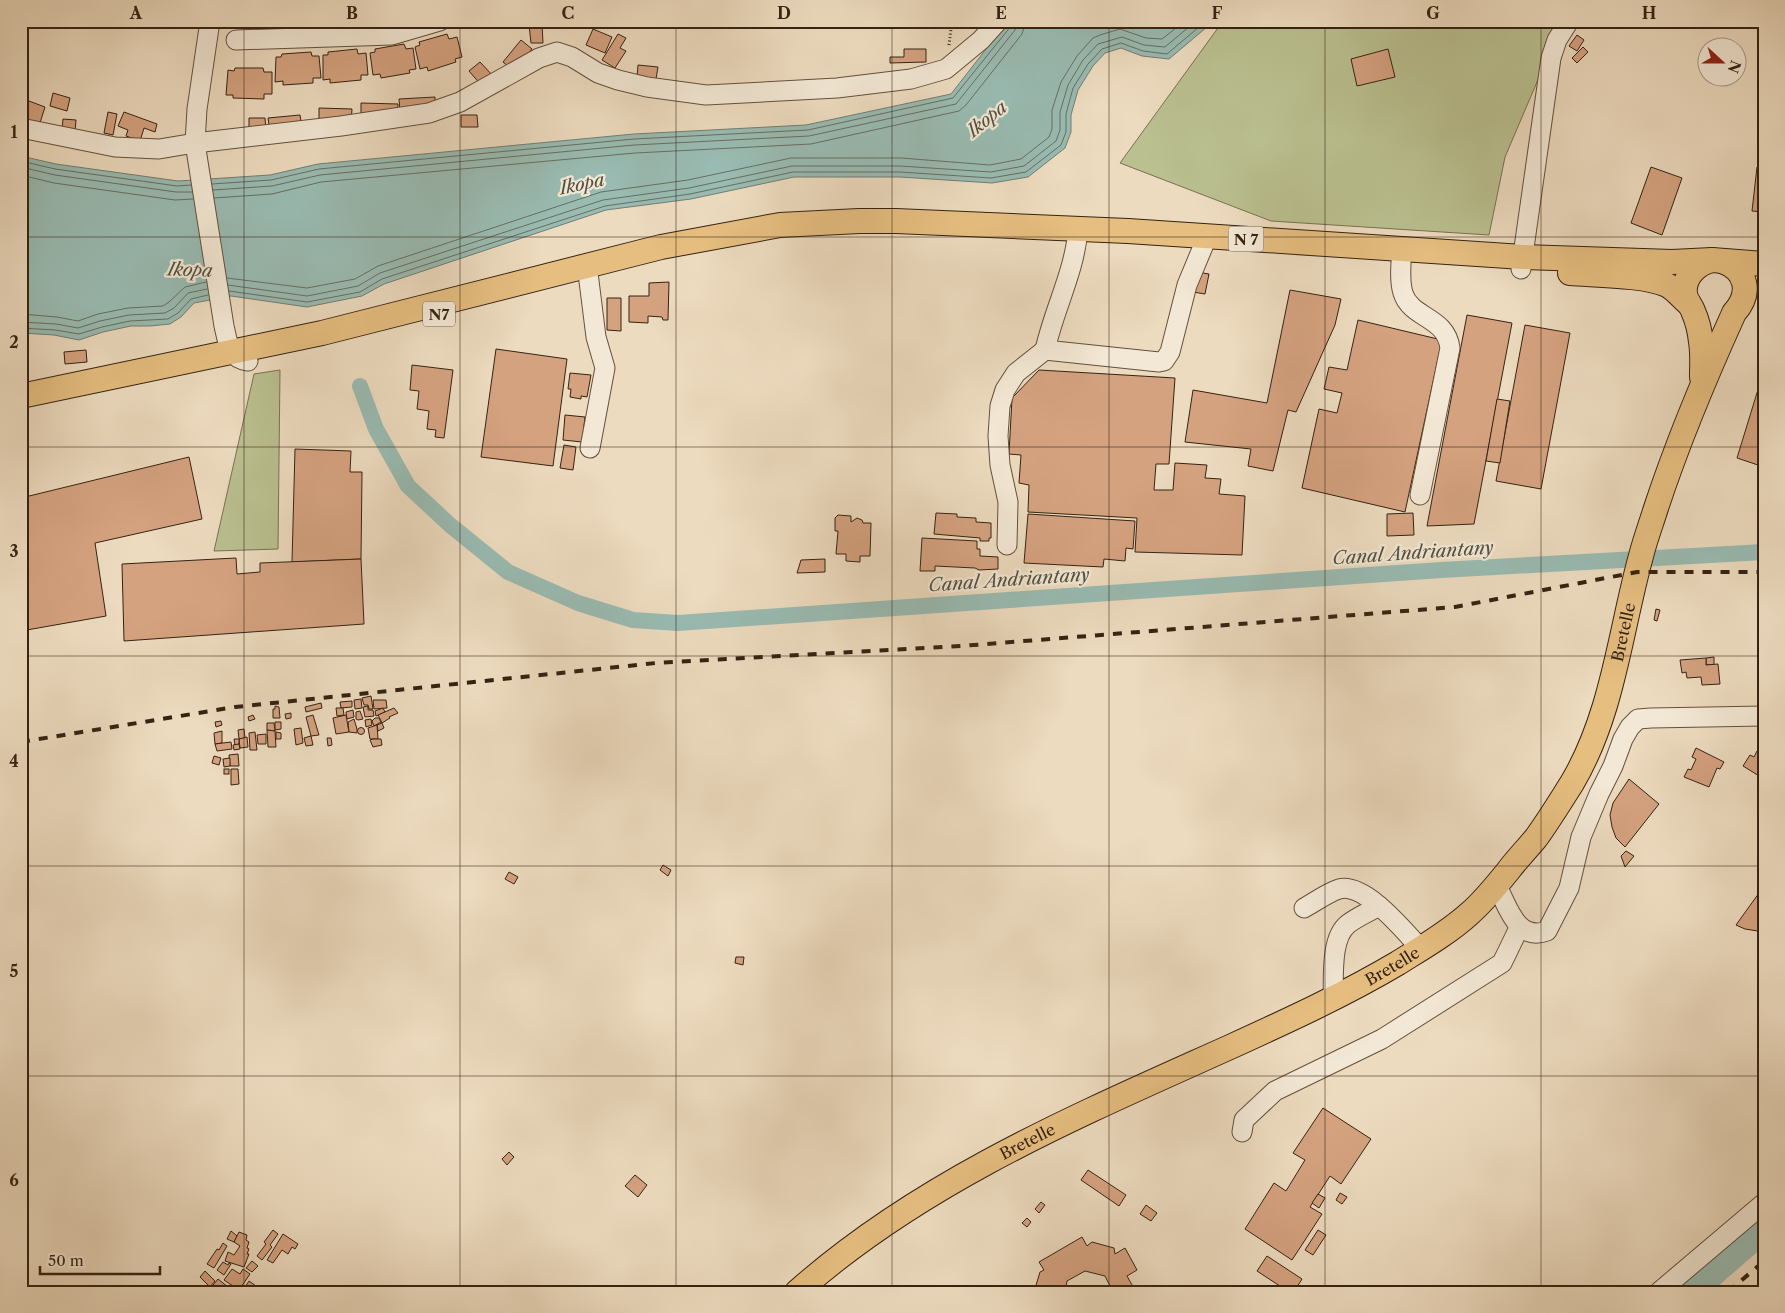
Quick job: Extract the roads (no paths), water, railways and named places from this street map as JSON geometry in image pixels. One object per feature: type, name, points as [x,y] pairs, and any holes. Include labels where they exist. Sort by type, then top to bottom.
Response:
[{"type":"main road","name":"N 7","points":[[780,225],[823,222],[896,221],[1078,235],[1522,263],[1666,284],[1691,306]]},
{"type":"main road","name":"N7","points":[[588,272],[661,246],[780,225]]},
{"type":"main road","name":"N 7","points":[[858,230],[1078,235]]},
{"type":"main road","name":"N7","points":[[21,396],[240,356],[588,272],[728,244],[823,231],[858,230]]},
{"type":"main road","name":"N 7","points":[[1522,263],[1717,260],[1764,264]]},
{"type":"main road","points":[[1703,383],[1702,342],[1691,306],[1685,294],[1689,275],[1703,263],[1717,260],[1730,264],[1738,270],[1745,288],[1744,298],[1737,310]]},
{"type":"main road","points":[[1691,306],[1700,316],[1717,320],[1726,318],[1764,294]]},
{"type":"main road","name":"Bretelle","points":[[797,1292],[830,1263],[901,1214],[992,1160],[1107,1102],[1333,999],[1422,949],[1470,913],[1497,886],[1508,870],[1536,838],[1574,779],[1603,713],[1615,672],[1641,554],[1666,478],[1703,383],[1737,310]]},
{"type":"main road","name":"N7","points":[[21,411],[205,372],[240,356]]},
{"type":"street","points":[[210,21],[197,109],[196,151],[224,326],[240,356]]},
{"type":"street","points":[[236,40],[392,35],[440,21]]},
{"type":"street","points":[[21,128],[116,148],[196,151],[285,133],[429,113],[460,102],[539,58],[557,52],[572,57],[598,72],[618,80],[646,87],[706,96],[837,88],[910,79],[946,69],[981,40],[998,21]]},
{"type":"street","points":[[1522,263],[1551,58],[1557,40],[1569,21]]},
{"type":"street","points":[[1006,544],[1008,502],[1000,464],[998,436],[1000,406],[1005,390],[1016,373],[1045,350],[1063,295],[1078,235]]},
{"type":"street","points":[[1045,350],[1164,361],[1170,352],[1187,285],[1205,242]]},
{"type":"street","points":[[1401,255],[1403,292],[1408,301],[1418,311],[1446,332],[1450,348],[1420,495]]},
{"type":"street","points":[[588,272],[596,338],[605,368],[590,448]]},
{"type":"street","points":[[1497,886],[1519,928],[1530,934],[1547,931],[1552,925],[1570,888],[1581,837],[1599,794],[1613,766],[1623,739],[1630,727],[1638,719],[1764,716]]},
{"type":"street","points":[[1304,908],[1338,890],[1349,889],[1363,895],[1379,906],[1422,949]]},
{"type":"street","points":[[1333,999],[1336,947],[1340,933],[1348,924],[1379,906]]},
{"type":"street","points":[[1242,1132],[1244,1120],[1274,1091],[1382,1039],[1502,963],[1519,928]]},
{"type":"street","points":[[1659,1292],[1764,1203]]},
{"type":"water","points":[[1008,21],[1214,21],[1169,59],[1142,56],[1121,48],[1105,53],[1093,66],[1078,90],[1071,115],[1071,132],[1065,148],[1028,177],[992,183],[900,177],[794,177],[691,199],[606,210],[384,284],[362,296],[307,307],[231,296],[194,303],[181,317],[170,324],[131,326],[79,340],[54,335],[21,333],[21,156],[56,164],[178,181],[270,175],[318,164],[634,134],[806,125],[951,94]]},
{"type":"waterway","name":"Canal Andriantany","points":[[360,386],[376,429],[408,486],[450,525],[508,572],[578,603],[633,620],[678,623],[1441,570],[1764,552]]},
{"type":"waterway","name":"Ikopa","points":[[1689,1292],[1764,1227]]},
{"type":"railway","points":[[21,742],[235,707],[656,663],[961,646],[1455,607],[1637,572],[1764,572]]},
{"type":"railway","points":[[1728,1292],[1764,1261]]}]
